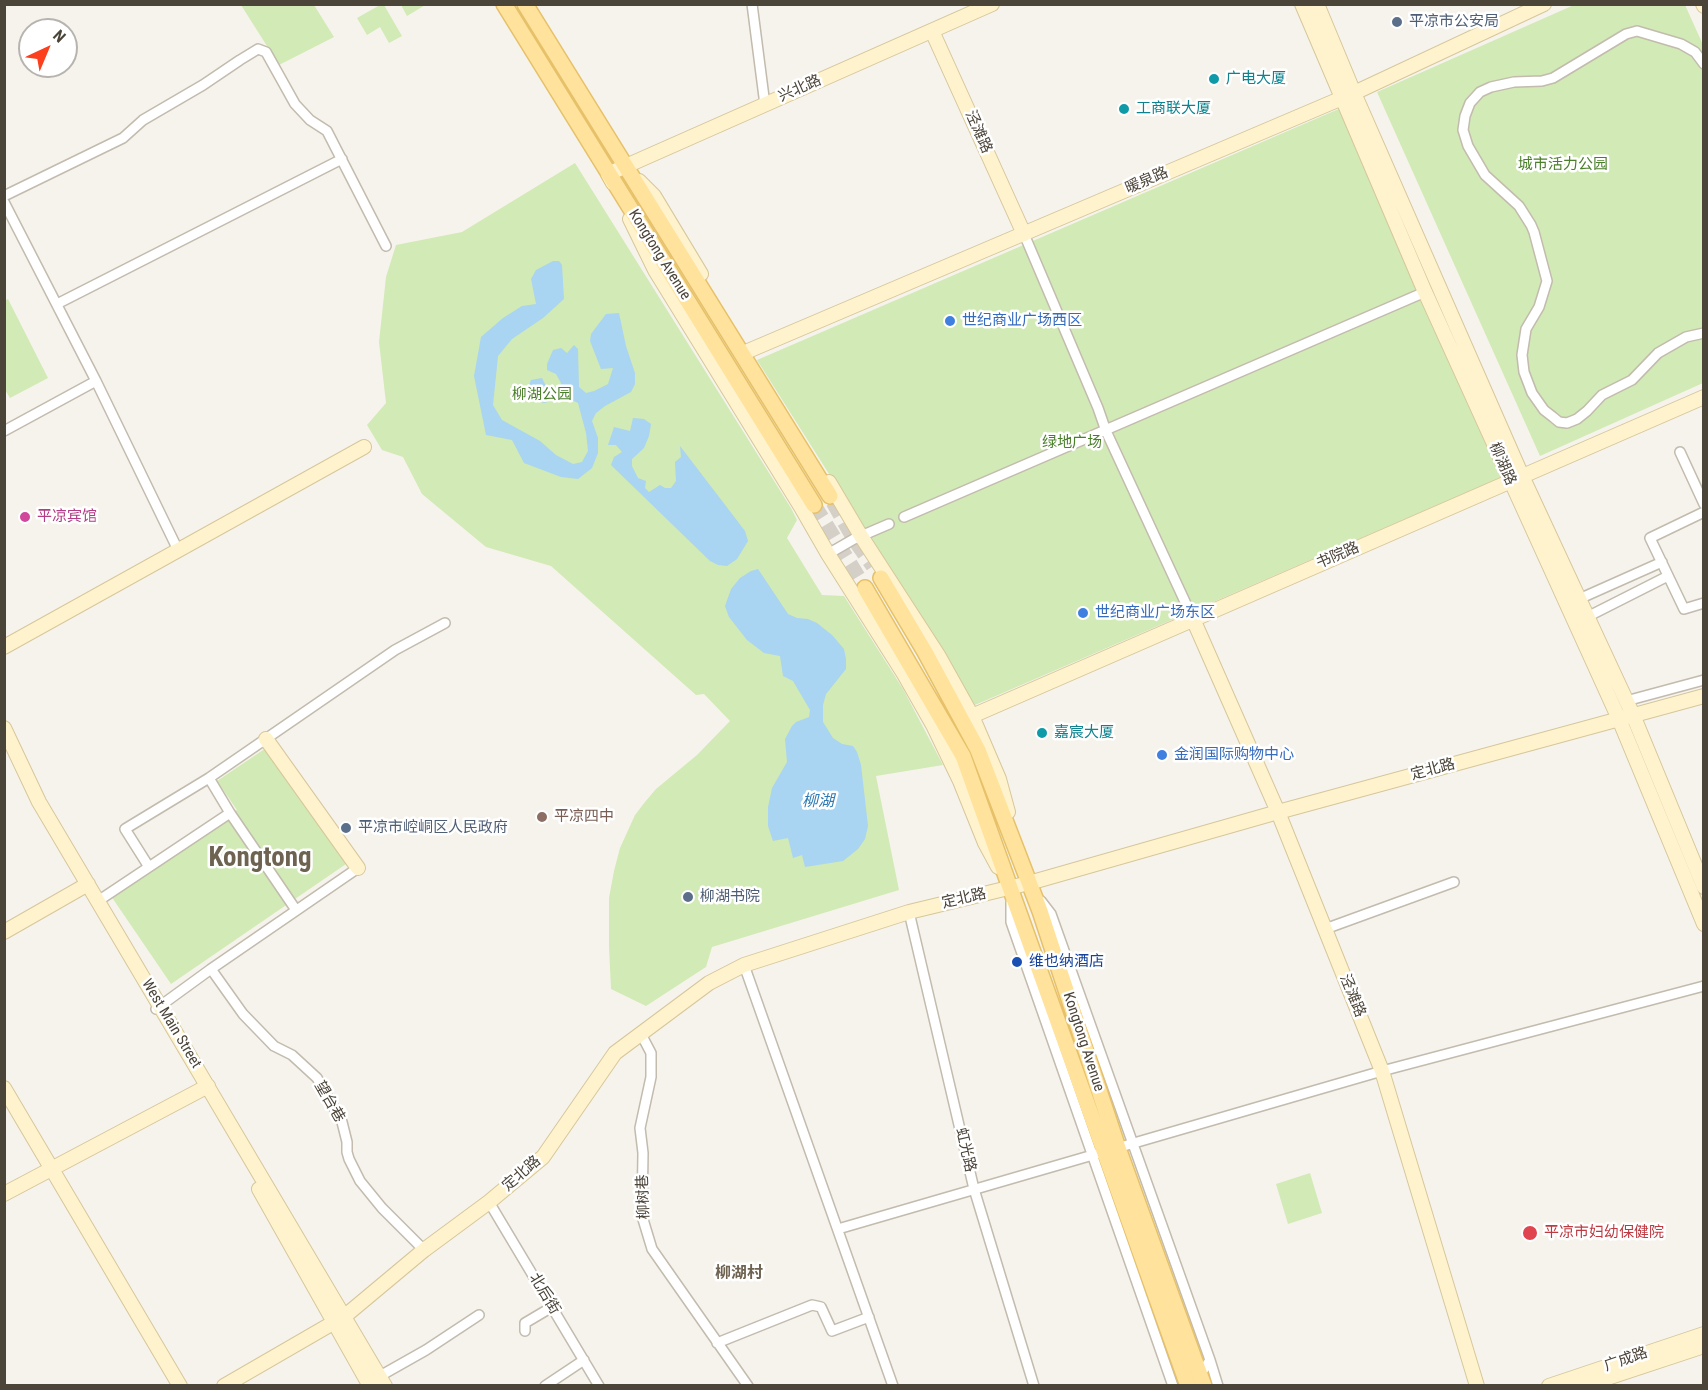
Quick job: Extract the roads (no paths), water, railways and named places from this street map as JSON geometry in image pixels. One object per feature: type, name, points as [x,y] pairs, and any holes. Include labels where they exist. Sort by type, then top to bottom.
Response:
[{"type":"main road","name":"Kongtong Avenue","points":[[504,4],[814,505]]},
{"type":"main road","name":"Kongtong Avenue","points":[[525,4],[830,496]]},
{"type":"main road","name":"Kongtong Avenue","points":[[881,578],[925,652],[978,750],[1040,911],[1105,1152]]},
{"type":"main road","name":"Kongtong Avenue","points":[[865,588],[963,756],[1105,1152],[1197,1382]]},
{"type":"street","points":[[752,4],[765,105]]},
{"type":"street","name":"兴北路","points":[[608,174],[992,4]]},
{"type":"street","name":"柳湖路","points":[[1302,4],[1348,96],[1516,479],[1704,887]]},
{"type":"street","name":"柳湖路","points":[[1317,4],[1348,96],[1425,292],[1516,479],[1579,599],[1626,701],[1626,717],[1704,924]]},
{"type":"street","name":"暖泉路","points":[[748,351],[1348,96],[1544,4]]},
{"type":"street","name":"泾滩路","points":[[932,31],[1024,234]]},
{"type":"street","points":[[1704,63],[1695,52],[1681,44],[1637,31],[1626,34],[1553,78],[1542,81],[1514,81],[1480,92],[1470,103],[1464,116],[1463,130],[1468,146],[1485,175],[1519,206],[1534,232],[1547,280],[1539,307],[1526,329],[1522,355],[1524,372],[1532,393],[1544,410],[1559,422],[1567,423],[1577,419],[1602,395],[1632,380],[1658,353],[1686,337],[1704,333]]},
{"type":"street","points":[[4,196],[123,138],[144,120],[204,85],[258,49],[266,52],[295,104],[310,120],[327,131],[386,246]]},
{"type":"street","points":[[57,304],[342,159]]},
{"type":"street","points":[[625,167],[654,196],[861,536],[938,655],[972,716],[999,779],[1029,883],[1051,914],[1134,1143],[1218,1386]]},
{"type":"street","points":[[608,174],[655,270],[933,725],[960,781],[985,843],[1011,888]]},
{"type":"street","points":[[4,202],[96,381],[178,550]]},
{"type":"street","points":[[1024,234],[1106,431],[1193,619]]},
{"type":"street","points":[[904,517],[1425,292]]},
{"type":"street","points":[[4,431],[96,381]]},
{"type":"street","name":"书院路","points":[[972,716],[1704,397]]},
{"type":"street","points":[[4,647],[364,447]]},
{"type":"street","points":[[1680,452],[1704,504]]},
{"type":"street","points":[[1704,512],[1650,538],[1684,609],[1704,603]]},
{"type":"street","points":[[828,554],[889,524]]},
{"type":"street","points":[[1579,599],[1662,562]]},
{"type":"street","points":[[1587,617],[1668,576]]},
{"type":"street","name":"泾滩路","points":[[1193,619],[1278,812],[1382,1071],[1477,1386]]},
{"type":"street","points":[[149,867],[125,829],[209,778],[395,650],[445,623]]},
{"type":"street","points":[[1626,701],[1704,680]]},
{"type":"street","name":"定北路","points":[[224,1386],[340,1319],[424,1250],[489,1202],[543,1157],[615,1053],[709,983],[744,965],[909,912],[1011,888],[1278,812],[1704,696]]},
{"type":"street","name":"West Main Street","points":[[4,728],[39,802],[85,885],[378,1382]]},
{"type":"street","points":[[157,1008],[358,868],[266,739]]},
{"type":"street","name":"West Main Street","points":[[4,744],[33,806],[98,901],[157,1008]]},
{"type":"street","points":[[209,778],[296,910]]},
{"type":"street","points":[[98,901],[230,813]]},
{"type":"street","points":[[1325,929],[1454,882]]},
{"type":"street","points":[[4,932],[85,885]]},
{"type":"street","name":"虹光路","points":[[909,912],[974,1190],[1034,1386]]},
{"type":"street","points":[[744,965],[893,1386]]},
{"type":"street","name":"望台巷","points":[[211,969],[243,1014],[274,1046],[292,1055],[316,1078],[342,1122],[348,1142],[349,1160],[360,1181],[382,1208],[424,1250]]},
{"type":"street","points":[[838,1229],[1382,1071],[1704,986]]},
{"type":"street","name":"柳树巷","points":[[641,1034],[651,1053],[651,1077],[640,1128],[643,1153],[642,1216],[652,1249],[748,1386]]},
{"type":"street","points":[[4,1194],[205,1087]]},
{"type":"street","points":[[4,1088],[180,1386]]},
{"type":"street","points":[[1105,1152],[1173,1386]]},
{"type":"street","name":"北后街","points":[[489,1202],[599,1386]]},
{"type":"street","points":[[717,1343],[812,1305],[821,1307],[832,1331],[869,1317]]},
{"type":"street","points":[[525,1331],[525,1323],[552,1307]]},
{"type":"street","points":[[378,1382],[479,1315]]},
{"type":"street","name":"广成路","points":[[1549,1386],[1704,1334]]},
{"type":"street","name":"广成路","points":[[1583,1386],[1704,1346]]},
{"type":"street","points":[[545,1386],[584,1360]]},
{"type":"street","points":[[1197,1382],[1210,1360]]},
{"type":"water","points":[[553,261],[559,261],[562,265],[564,299],[543,318],[512,339],[498,356],[493,405],[502,420],[540,441],[556,455],[573,464],[582,462],[588,451],[578,403],[566,397],[544,403],[532,399],[527,390],[531,380],[542,378],[548,390],[558,390],[561,383],[556,374],[547,370],[547,364],[553,350],[561,348],[567,353],[574,345],[578,349],[579,387],[586,393],[608,384],[613,368],[601,369],[590,341],[591,334],[606,314],[619,313],[635,373],[635,384],[631,392],[596,413],[592,421],[598,438],[598,453],[592,468],[578,479],[561,477],[524,463],[512,440],[486,435],[474,376],[481,337],[503,318],[522,306],[536,304],[531,279],[536,270]]},
{"type":"water","points":[[633,418],[644,419],[651,424],[644,448],[632,459],[632,466],[638,478],[646,481],[645,488],[649,492],[660,485],[671,488],[676,481],[675,462],[681,457],[680,446],[745,531],[748,541],[737,559],[727,566],[710,561],[611,465],[614,457],[622,452],[616,445],[608,445],[614,427],[630,431]]},
{"type":"water","name":"柳湖","points":[[758,569],[788,614],[817,623],[844,649],[846,669],[826,694],[823,705],[823,722],[833,738],[842,744],[853,746],[857,752],[861,765],[868,826],[865,839],[858,849],[843,861],[805,867],[802,855],[793,858],[788,838],[773,841],[768,826],[768,807],[772,788],[787,762],[785,739],[796,722],[809,717],[810,710],[793,681],[783,676],[780,656],[764,653],[747,640],[729,617],[725,606],[731,589],[740,578]]},
{"type":"tunnel","points":[[833,502],[854,539],[873,566]]},
{"type":"tunnel","points":[[814,505],[865,588]]},
{"type":"place","name":"平凉市公安局","points":[[1397,22]]},
{"type":"place","name":"广电大厦","points":[[1214,79]]},
{"type":"place","name":"工商联大厦","points":[[1124,109]]},
{"type":"place","name":"世纪商业广场西区","points":[[950,321]]},
{"type":"place","name":"平凉宾馆","points":[[25,517]]},
{"type":"place","name":"世纪商业广场东区","points":[[1083,613]]},
{"type":"place","name":"嘉宸大厦","points":[[1042,733]]},
{"type":"place","name":"金润国际购物中心","points":[[1162,755]]},
{"type":"place","name":"平凉四中","points":[[542,817]]},
{"type":"place","name":"平凉市崆峒区人民政府","points":[[346,828]]},
{"type":"place","name":"柳湖书院","points":[[688,897]]},
{"type":"place","name":"维也纳酒店","points":[[1017,962]]},
{"type":"place","name":"平凉市妇幼保健院","points":[[1530,1233]]},
{"type":"district","name":"Kongtong","points":[[260,859]]},
{"type":"district","name":"柳湖村","points":[[739,1274]]},
{"type":"park label","name":"城市活力公园","points":[[1563,165]]},
{"type":"park label","name":"柳湖公园","points":[[542,395]]},
{"type":"park label","name":"绿地广场","points":[[1072,443]]}]
